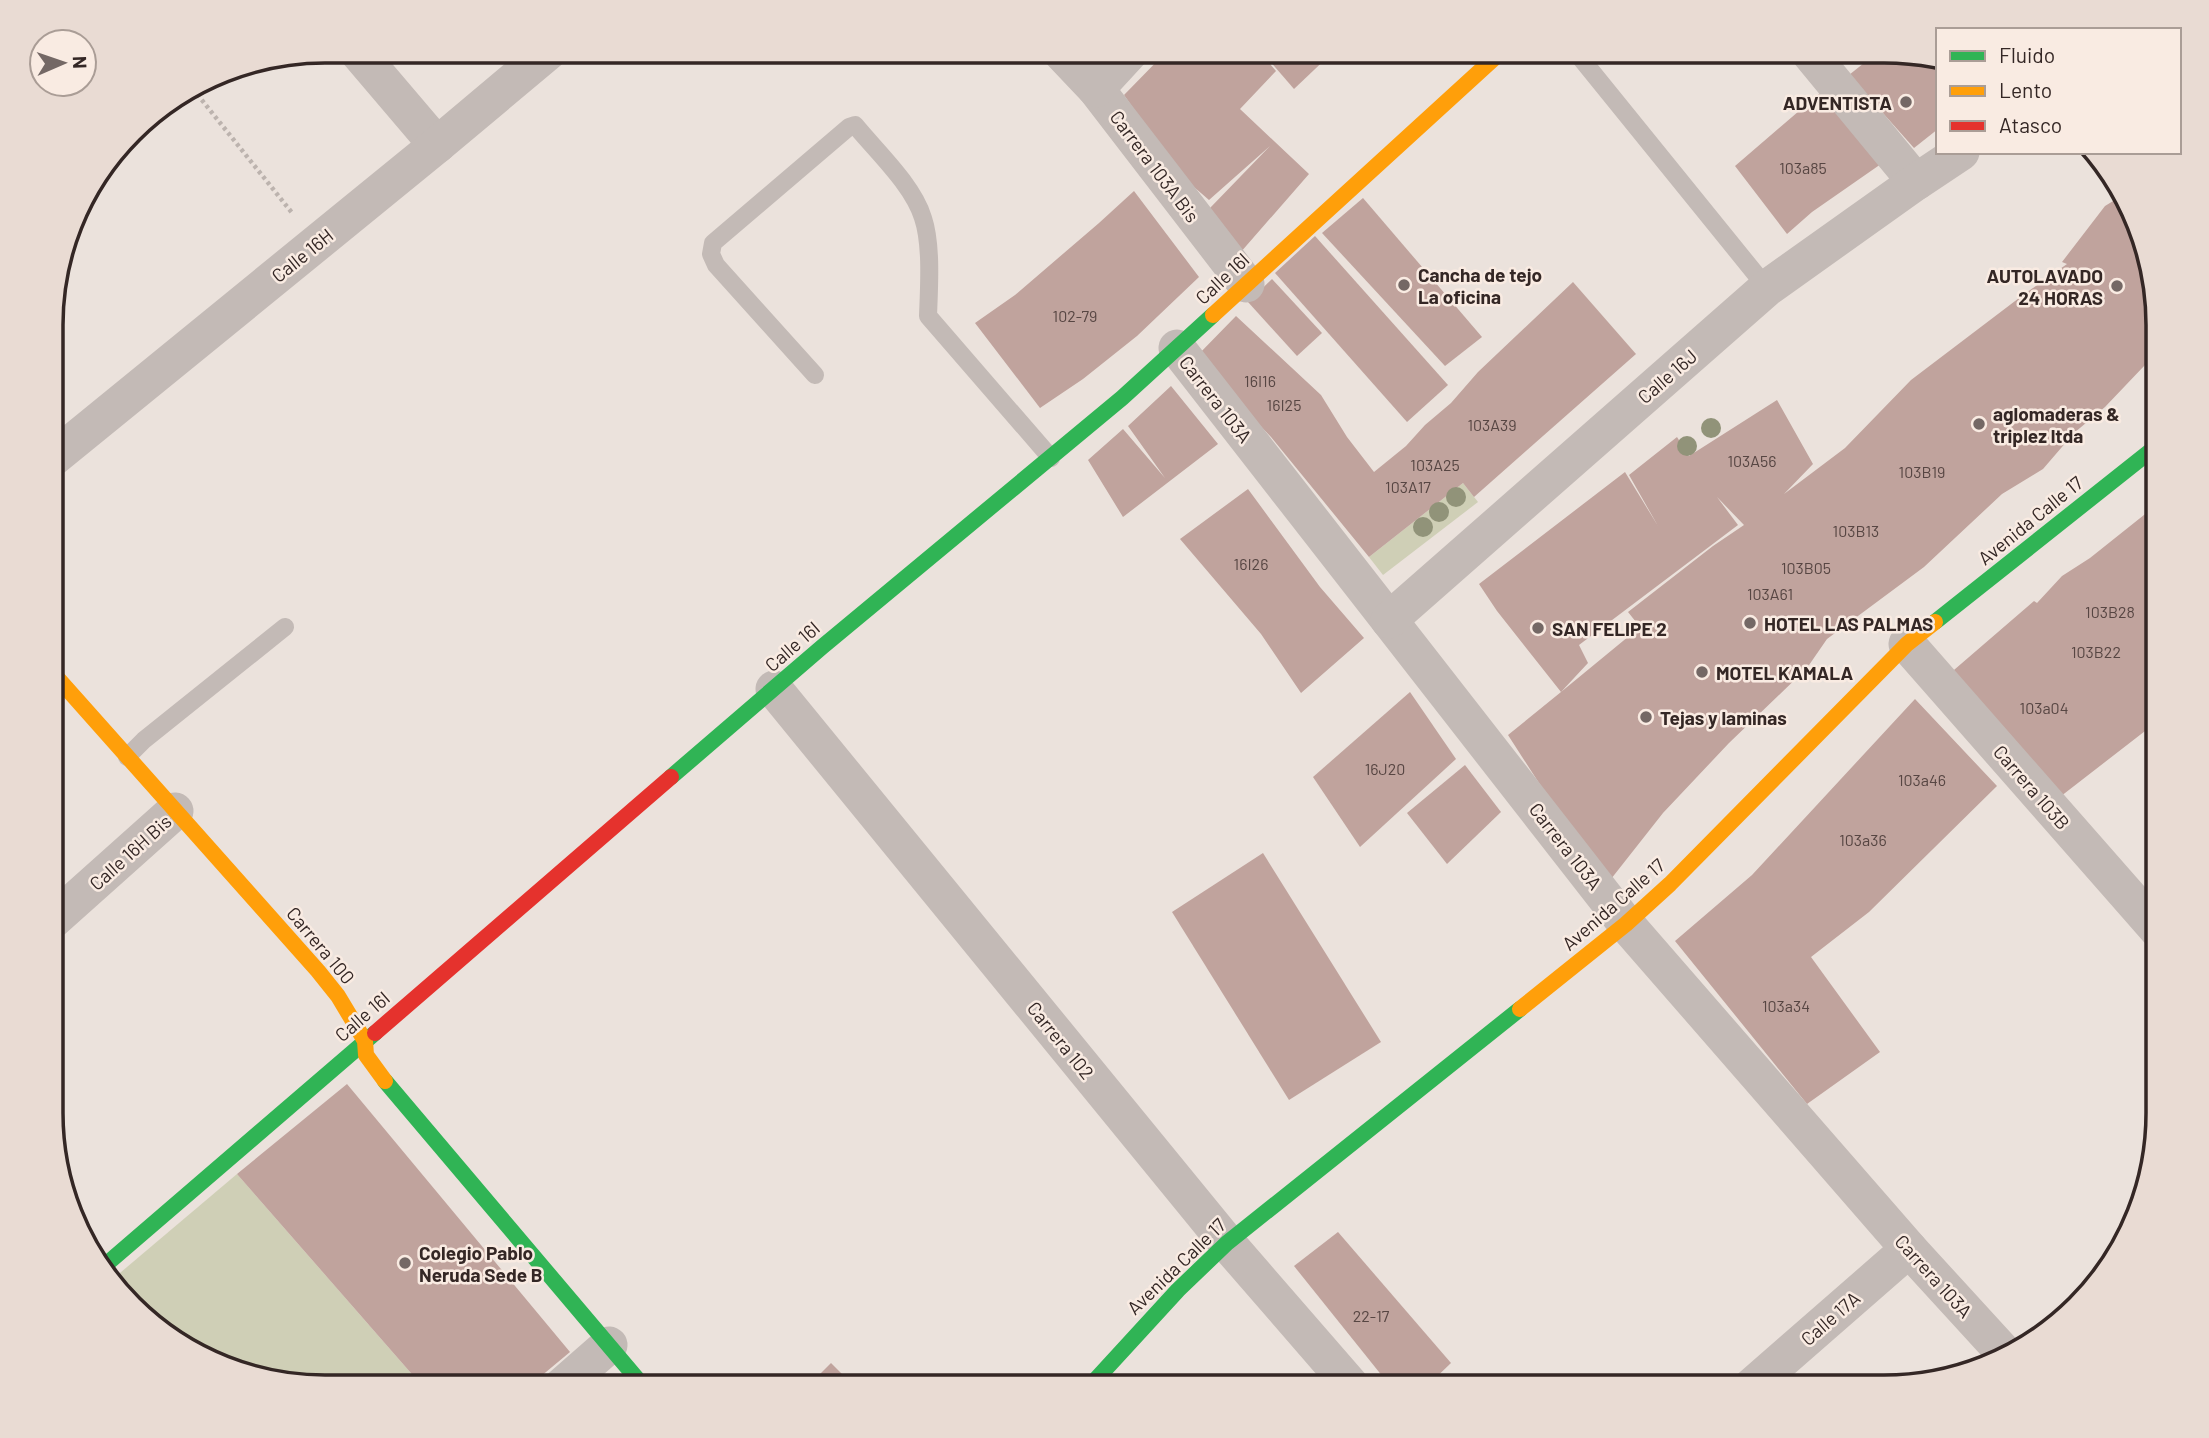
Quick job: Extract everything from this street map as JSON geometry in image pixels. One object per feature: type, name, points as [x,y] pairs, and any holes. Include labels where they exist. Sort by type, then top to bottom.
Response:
[{"type":"street","points":[[367,63],[437,145]]},
{"type":"street","name":"Calle 16H","points":[[63,450],[535,63]]},
{"type":"street","name":"Carrera 103A Bis","points":[[1071,63],[1096,89],[1246,284]]},
{"type":"street","points":[[1096,89],[1120,63]]},
{"type":"street","name":"Calle 16I","points":[[109,1261],[774,689],[1122,398],[1489,63]]},
{"type":"street","points":[[1818,63],[1916,182]]},
{"type":"street","name":"Calle 16J","points":[[1389,620],[1768,288],[1958,154]]},
{"type":"street","name":"Carrera 103A","points":[[1177,348],[1626,924],[2000,1348]]},
{"type":"street","name":"Avenida Calle 17","points":[[1100,1375],[1148,1321],[1227,1243],[1626,924],[1670,884],[1907,644],[2146,455]]},
{"type":"street","name":"Carrera 103B","points":[[1907,644],[2146,916]]},
{"type":"street","name":"Carrera 100","points":[[63,684],[318,971],[338,996],[365,1041],[366,1055],[390,1088],[634,1375]]},
{"type":"street","name":"Carrera 102","points":[[774,689],[1227,1243],[1342,1375]]},
{"type":"street","name":"Calle 16H Bis","points":[[63,911],[175,811]]},
{"type":"street","name":"Calle 17A","points":[[1765,1375],[1909,1248]]},
{"type":"street","points":[[575,1375],[609,1345]]},
{"type":"lane","points":[[1585,63],[1768,288]]},
{"type":"lane","points":[[815,375],[716,265],[711,254],[713,243],[849,127],[855,125],[910,191],[923,218],[929,266],[928,316],[1051,458]]},
{"type":"lane","points":[[127,757],[144,740],[285,627]]},
{"type":"path","points":[[198,96],[316,244]]},
{"type":"green space","points":[[1463,483],[1478,502],[1383,575],[1369,557]]},
{"type":"green space","points":[[237,1174],[413,1375],[291,1373],[241,1361],[209,1348],[180,1331],[152,1310],[119,1274]]},
{"type":"building","points":[[1155,63],[1269,63],[1276,71],[1240,109],[1309,174],[1240,253],[1210,208],[1270,146],[1209,200],[1179,174],[1124,95]]},
{"type":"building","points":[[1271,63],[1321,63],[1294,89]]},
{"type":"building","name":"ADVENTISTA","points":[[1864,63],[1936,68],[1936,131],[1914,148],[1849,75]]},
{"type":"building","points":[[1827,87],[1891,157],[1812,212],[1787,234],[1735,166]]},
{"type":"building","points":[[1134,191],[1199,277],[1137,336],[1083,379],[1040,408],[975,323],[1015,295]]},
{"type":"building","name":"Cancha de tejo La oficina","points":[[1363,198],[1482,337],[1445,366],[1322,233]]},
{"type":"building","points":[[2114,200],[2132,241],[2141,274],[2146,325],[2146,366],[2074,433],[2043,469],[2002,494],[1924,567],[1827,639],[1807,668],[1729,743],[1663,813],[1611,879],[1559,814],[1508,735],[1561,692],[1479,584],[1625,472],[1658,526],[1629,475],[1677,437],[1689,456],[1777,400],[1813,464],[1784,494],[1845,448],[1911,380],[2067,264],[2062,262],[2105,206]],"holes":[[[1717,497],[1744,525],[1628,612],[1640,627],[1561,692],[1588,663],[1579,645],[1738,525]]]},
{"type":"building","points":[[1315,236],[1448,385],[1407,422],[1275,273]]},
{"type":"building","points":[[1272,279],[1322,333],[1297,356],[1248,302]]},
{"type":"building","points":[[1573,282],[1636,354],[1474,497],[1463,483],[1369,557],[1271,437],[1195,358],[1236,316],[1321,395],[1347,437],[1374,472],[1406,446],[1451,403],[1478,372]]},
{"type":"building","points":[[1171,386],[1218,444],[1123,517],[1088,460],[1123,429],[1165,478],[1128,426]]},
{"type":"building","points":[[1248,489],[1320,587],[1364,638],[1301,693],[1261,634],[1180,539]]},
{"type":"building","points":[[2146,513],[2146,730],[2056,800],[1947,676],[2034,601],[2037,603],[2062,576],[2090,558]]},
{"type":"building","points":[[1410,692],[1456,759],[1360,847],[1313,777]]},
{"type":"building","points":[[1915,699],[1997,786],[1869,912],[1811,957],[1880,1052],[1807,1104],[1675,941],[1752,875]]},
{"type":"building","points":[[1465,765],[1501,812],[1447,864],[1407,813]]},
{"type":"building","points":[[1263,853],[1381,1042],[1289,1100],[1172,912]]},
{"type":"building","name":"Colegio Pablo Neruda Sede B","points":[[347,1084],[570,1352],[542,1375],[413,1375],[237,1174]]},
{"type":"building","points":[[1338,1232],[1451,1363],[1438,1375],[1381,1375],[1294,1266]]},
{"type":"building","points":[[831,1363],[843,1375],[819,1375]]},
{"type":"traffic: fast","points":[[671,777],[822,647],[1122,398],[1213,315]]},
{"type":"traffic: fast","points":[[1935,622],[2146,455]]},
{"type":"traffic: fast","points":[[1100,1375],[1178,1290],[1227,1243],[1520,1009]]},
{"type":"traffic: fast","points":[[109,1261],[375,1033]]},
{"type":"traffic: fast","points":[[385,1081],[634,1375]]},
{"type":"traffic: slow","points":[[1213,315],[1489,63]]},
{"type":"traffic: slow","points":[[1520,1009],[1626,924],[1670,884],[1907,644],[1935,622]]},
{"type":"traffic: slow","points":[[63,684],[318,971],[338,996],[365,1041],[366,1055],[385,1081]]},
{"type":"traffic: jam","points":[[375,1033],[671,777]]},
{"type":"place","name":"ADVENTISTA","points":[[1906,102]]},
{"type":"place","name":"Cancha de tejo La oficina","points":[[1404,285]]},
{"type":"place","name":"AUTOLAVADO 24 HORAS","points":[[2117,286]]},
{"type":"place","name":"aglomaderas & triplez ltda","points":[[1979,424]]},
{"type":"place","name":"HOTEL LAS PALMAS","points":[[1750,623]]},
{"type":"place","name":"SAN FELIPE 2","points":[[1538,628]]},
{"type":"place","name":"MOTEL KAMALA","points":[[1702,672]]},
{"type":"place","name":"Tejas y laminas","points":[[1646,717]]},
{"type":"place","name":"Colegio Pablo Neruda Sede B","points":[[405,1263]]}]
